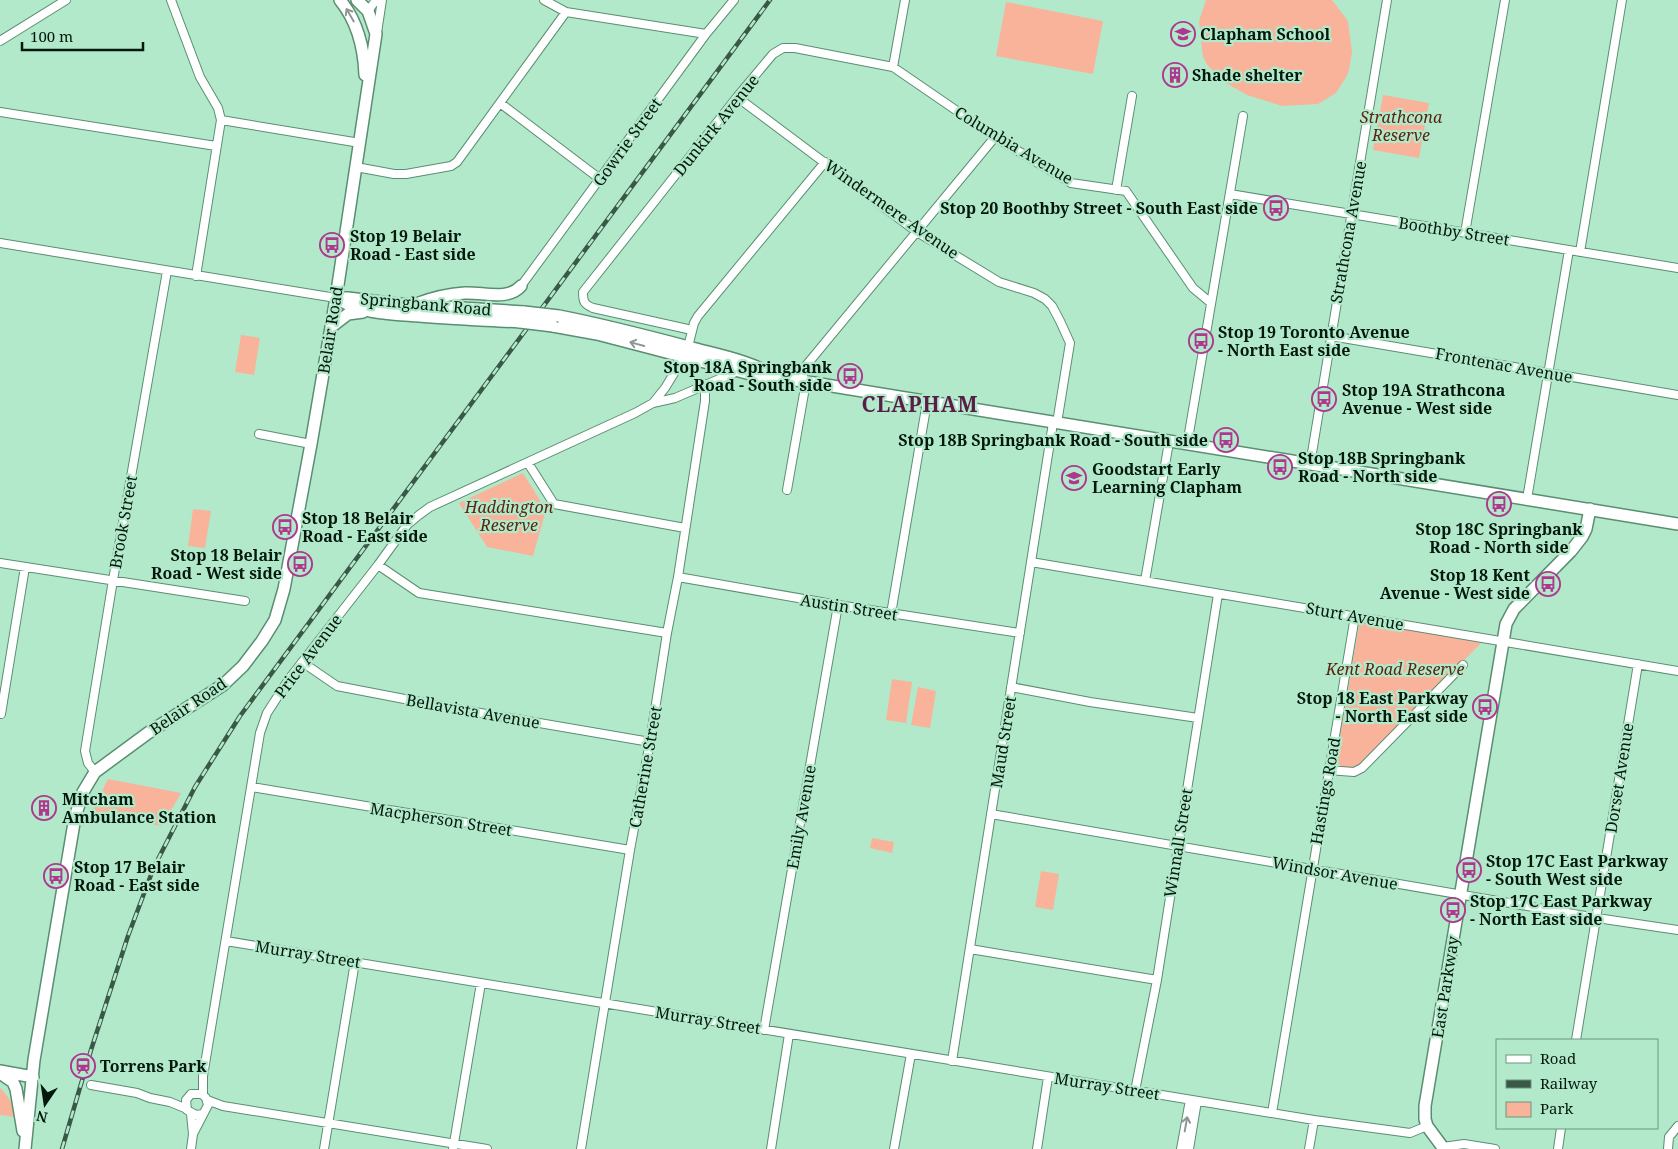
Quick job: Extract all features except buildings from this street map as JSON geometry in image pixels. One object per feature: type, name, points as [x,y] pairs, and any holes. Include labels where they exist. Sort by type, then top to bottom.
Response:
[{"type":"main road","name":"Belair Road","points":[[340,0],[349,12],[360,37],[364,66],[365,104]]},
{"type":"main road","name":"Belair Road","points":[[26,1147],[33,1077],[79,802],[94,772],[148,733],[223,685],[243,666],[265,637],[275,620],[280,604],[311,444],[336,298],[376,34],[368,11],[357,0]]},
{"type":"main road","points":[[364,66],[369,42],[366,24],[368,11]]},
{"type":"main road","points":[[412,305],[434,297],[458,294],[510,294],[521,286]]},
{"type":"main road","points":[[491,294],[494,303],[501,310]]},
{"type":"main road","name":"Springbank Road","points":[[336,298],[501,310],[522,317]]},
{"type":"main road","name":"Springbank Road","points":[[336,298],[348,305],[375,312],[425,317],[522,317],[556,321],[614,338],[760,367],[777,377]]},
{"type":"main road","points":[[331,327],[348,314],[375,312]]},
{"type":"main road","name":"Springbank Road","points":[[686,352],[738,371],[758,376],[777,377],[1678,524]]},
{"type":"main road","name":"East Parkway","points":[[1427,1126],[1425,1106],[1507,620],[1514,609],[1571,551],[1582,537],[1586,529],[1590,509]]},
{"type":"main road","points":[[0,1072],[33,1077]]},
{"type":"main road","points":[[0,1072],[13,1082],[16,1089],[26,1147]]},
{"type":"main road","points":[[1427,1126],[1443,1148]]},
{"type":"street","points":[[0,41],[66,0]]},
{"type":"street","points":[[171,0],[200,77],[218,108],[220,120],[196,276]]},
{"type":"street","points":[[368,11],[376,0]]},
{"type":"street","points":[[376,34],[382,0]]},
{"type":"street","points":[[544,0],[566,12],[706,34]]},
{"type":"street","name":"Gowrie Street","points":[[521,286],[706,34],[734,0]]},
{"type":"street","points":[[893,67],[905,0]]},
{"type":"street","name":"Strathcona Avenue","points":[[1310,465],[1387,0]]},
{"type":"street","points":[[1465,233],[1505,0]]},
{"type":"street","points":[[1580,252],[1622,0]]},
{"type":"street","points":[[356,167],[394,174],[406,174],[451,166],[457,162],[566,12]]},
{"type":"street","name":"Dunkirk Avenue","points":[[692,330],[593,308],[583,301],[583,292],[773,54],[783,48],[795,48],[893,67]]},
{"type":"street","name":"Columbia Avenue","points":[[893,67],[995,137],[1071,183],[1126,191],[1193,288],[1212,304]]},
{"type":"street","points":[[1116,190],[1132,96]]},
{"type":"street","name":"Windermere Avenue","points":[[737,97],[917,232],[999,282],[1034,293],[1052,306],[1067,333],[1070,344],[1055,423]]},
{"type":"street","points":[[500,103],[600,179]]},
{"type":"street","points":[[0,112],[216,146]]},
{"type":"street","points":[[1187,445],[1243,116]]},
{"type":"street","points":[[220,120],[360,143]]},
{"type":"street","points":[[787,490],[804,382],[804,368],[995,137]]},
{"type":"street","name":"Price Avenue","points":[[653,403],[665,388],[686,352],[698,316],[825,162]]},
{"type":"street","name":"Boothby Street","points":[[1230,194],[1678,268]]},
{"type":"street","points":[[0,243],[336,298]]},
{"type":"street","points":[[1527,500],[1569,250]]},
{"type":"street","name":"Brook Street","points":[[94,772],[88,763],[85,751],[112,580],[167,271]]},
{"type":"street","name":"Frontenac Avenue","points":[[1331,336],[1678,395]]},
{"type":"street","name":"Price Avenue","points":[[191,1149],[260,733],[267,713],[289,679],[378,566],[407,525],[418,515],[430,507],[528,463],[653,403],[675,398],[738,371]]},
{"type":"street","name":"Catherine Street","points":[[581,1149],[630,850],[678,577],[705,401],[705,384]]},
{"type":"street","points":[[891,614],[927,402]]},
{"type":"street","name":"Maud Street","points":[[952,1061],[1031,562],[1055,423]]},
{"type":"street","points":[[259,434],[311,444]]},
{"type":"street","points":[[1146,581],[1169,442]]},
{"type":"street","points":[[528,463],[554,504],[685,528]]},
{"type":"street","name":"Sturt Avenue","points":[[1031,562],[1678,671]]},
{"type":"street","points":[[0,563],[245,601]]},
{"type":"street","points":[[378,566],[419,593],[667,632]]},
{"type":"street","points":[[1,714],[25,567]]},
{"type":"street","name":"Austin Street","points":[[678,577],[1020,634]]},
{"type":"street","name":"Winnall Street","points":[[1136,1090],[1157,980],[1218,594]]},
{"type":"street","name":"Emily Avenue","points":[[764,1030],[838,605]]},
{"type":"street","name":"Hastings Road","points":[[1272,1113],[1355,616]]},
{"type":"street","name":"Bellavista Avenue","points":[[302,662],[337,686],[650,742]]},
{"type":"street","name":"Dorset Avenue","points":[[1576,1039],[1638,664]]},
{"type":"street","points":[[1328,770],[1354,772],[1362,768],[1463,665]]},
{"type":"street","points":[[1011,687],[1090,702],[1198,718]]},
{"type":"street","name":"Macpherson Street","points":[[252,788],[630,850]]},
{"type":"street","name":"Windsor Avenue","points":[[991,814],[1597,918],[1678,930]]},
{"type":"street","name":"Murray Street","points":[[226,940],[1314,1120],[1410,1133],[1427,1126]]},
{"type":"street","points":[[970,949],[1157,980]]},
{"type":"street","points":[[324,1149],[355,962]]},
{"type":"street","points":[[454,1146],[481,983]]},
{"type":"street","points":[[771,1149],[789,1034]]},
{"type":"street","points":[[894,1149],[911,1054]]},
{"type":"street","points":[[1037,1149],[1048,1077]]},
{"type":"street","points":[[92,1085],[137,1093],[170,1102],[200,1101],[454,1146],[487,1149]]},
{"type":"street","points":[[170,1102],[196,1115],[200,1101]]},
{"type":"street","name":"Price Avenue","points":[[193,1134],[186,1103],[200,1101]]},
{"type":"street","points":[[1181,1149],[1194,1101]]},
{"type":"street","points":[[1189,1149],[1194,1101]]},
{"type":"street","points":[[1310,1149],[1314,1120]]},
{"type":"street","points":[[1668,1149],[1669,1137],[1678,1126]]},
{"type":"street","points":[[1558,1149],[1561,1129]]},
{"type":"street","points":[[1443,1148],[1464,1144],[1495,1149]]},
{"type":"green space","points":[[1206,0],[1332,0],[1348,21],[1352,53],[1348,74],[1336,93],[1318,104],[1282,106],[1247,95],[1224,82],[1208,66],[1203,57],[1199,21]]},
{"type":"green space","points":[[1006,2],[1103,21],[1093,74],[996,56]]},
{"type":"green space","name":"Strathcona Reserve","points":[[1383,95],[1429,103],[1419,158],[1373,150]]},
{"type":"green space","points":[[241,335],[260,338],[254,375],[235,372]]},
{"type":"green space","name":"Haddington Reserve","points":[[523,473],[546,510],[533,556],[487,547],[459,503]]},
{"type":"green space","points":[[193,509],[211,511],[205,548],[188,546]]},
{"type":"green space","name":"Kent Road Reserve","points":[[1360,619],[1483,641],[1361,765],[1352,769],[1342,768],[1336,761]]},
{"type":"green space","points":[[892,679],[912,682],[906,723],[886,720]]},
{"type":"green space","points":[[918,687],[936,691],[930,728],[911,725]]},
{"type":"green space","points":[[108,779],[181,793],[162,826],[91,813]]},
{"type":"green space","points":[[872,838],[894,842],[892,853],[870,848]]},
{"type":"green space","points":[[1041,871],[1059,874],[1053,910],[1035,907]]},
{"type":"green space","points":[[0,1088],[10,1101],[15,1117],[0,1115]]},
{"type":"railway","points":[[62,1149],[91,1050],[128,936],[154,867],[195,787],[240,716],[770,0]]},
{"type":"place","name":"Clapham School","points":[[1183,34]]},
{"type":"place","name":"Shade shelter","points":[[1175,75]]},
{"type":"place","name":"Stop 20 Boothby Street - South East side","points":[[1276,208]]},
{"type":"place","name":"Stop 19 Belair Road - East side","points":[[332,245]]},
{"type":"place","name":"Stop 19 Toronto Avenue - North East side","points":[[1201,341]]},
{"type":"place","name":"Stop 18A Springbank Road - South side","points":[[850,376]]},
{"type":"place","name":"Stop 19A Strathcona Avenue - West side","points":[[1324,399]]},
{"type":"place","name":"Stop 18B Springbank Road - South side","points":[[1226,440]]},
{"type":"place","name":"Stop 18B Springbank Road - North side","points":[[1280,467]]},
{"type":"place","name":"Goodstart Early Learning Clapham","points":[[1074,478]]},
{"type":"place","name":"Stop 18C Springbank Road - North side","points":[[1499,504]]},
{"type":"place","name":"Stop 18 Belair Road - East side","points":[[285,527]]},
{"type":"place","name":"Stop 18 Belair Road - West side","points":[[300,564]]},
{"type":"place","name":"Stop 18 Kent Avenue - West side","points":[[1548,584]]},
{"type":"place","name":"Stop 18 East Parkway - North East side","points":[[1485,707]]},
{"type":"place","name":"Mitcham Ambulance Station","points":[[44,808]]},
{"type":"place","name":"Stop 17C East Parkway - South West side","points":[[1469,870]]},
{"type":"place","name":"Stop 17 Belair Road - East side","points":[[56,876]]},
{"type":"place","name":"Stop 17C East Parkway - North East side","points":[[1453,910]]},
{"type":"place","name":"Torrens Park","points":[[83,1066]]},
{"type":"district","name":"CLAPHAM","points":[[920,405]]}]
